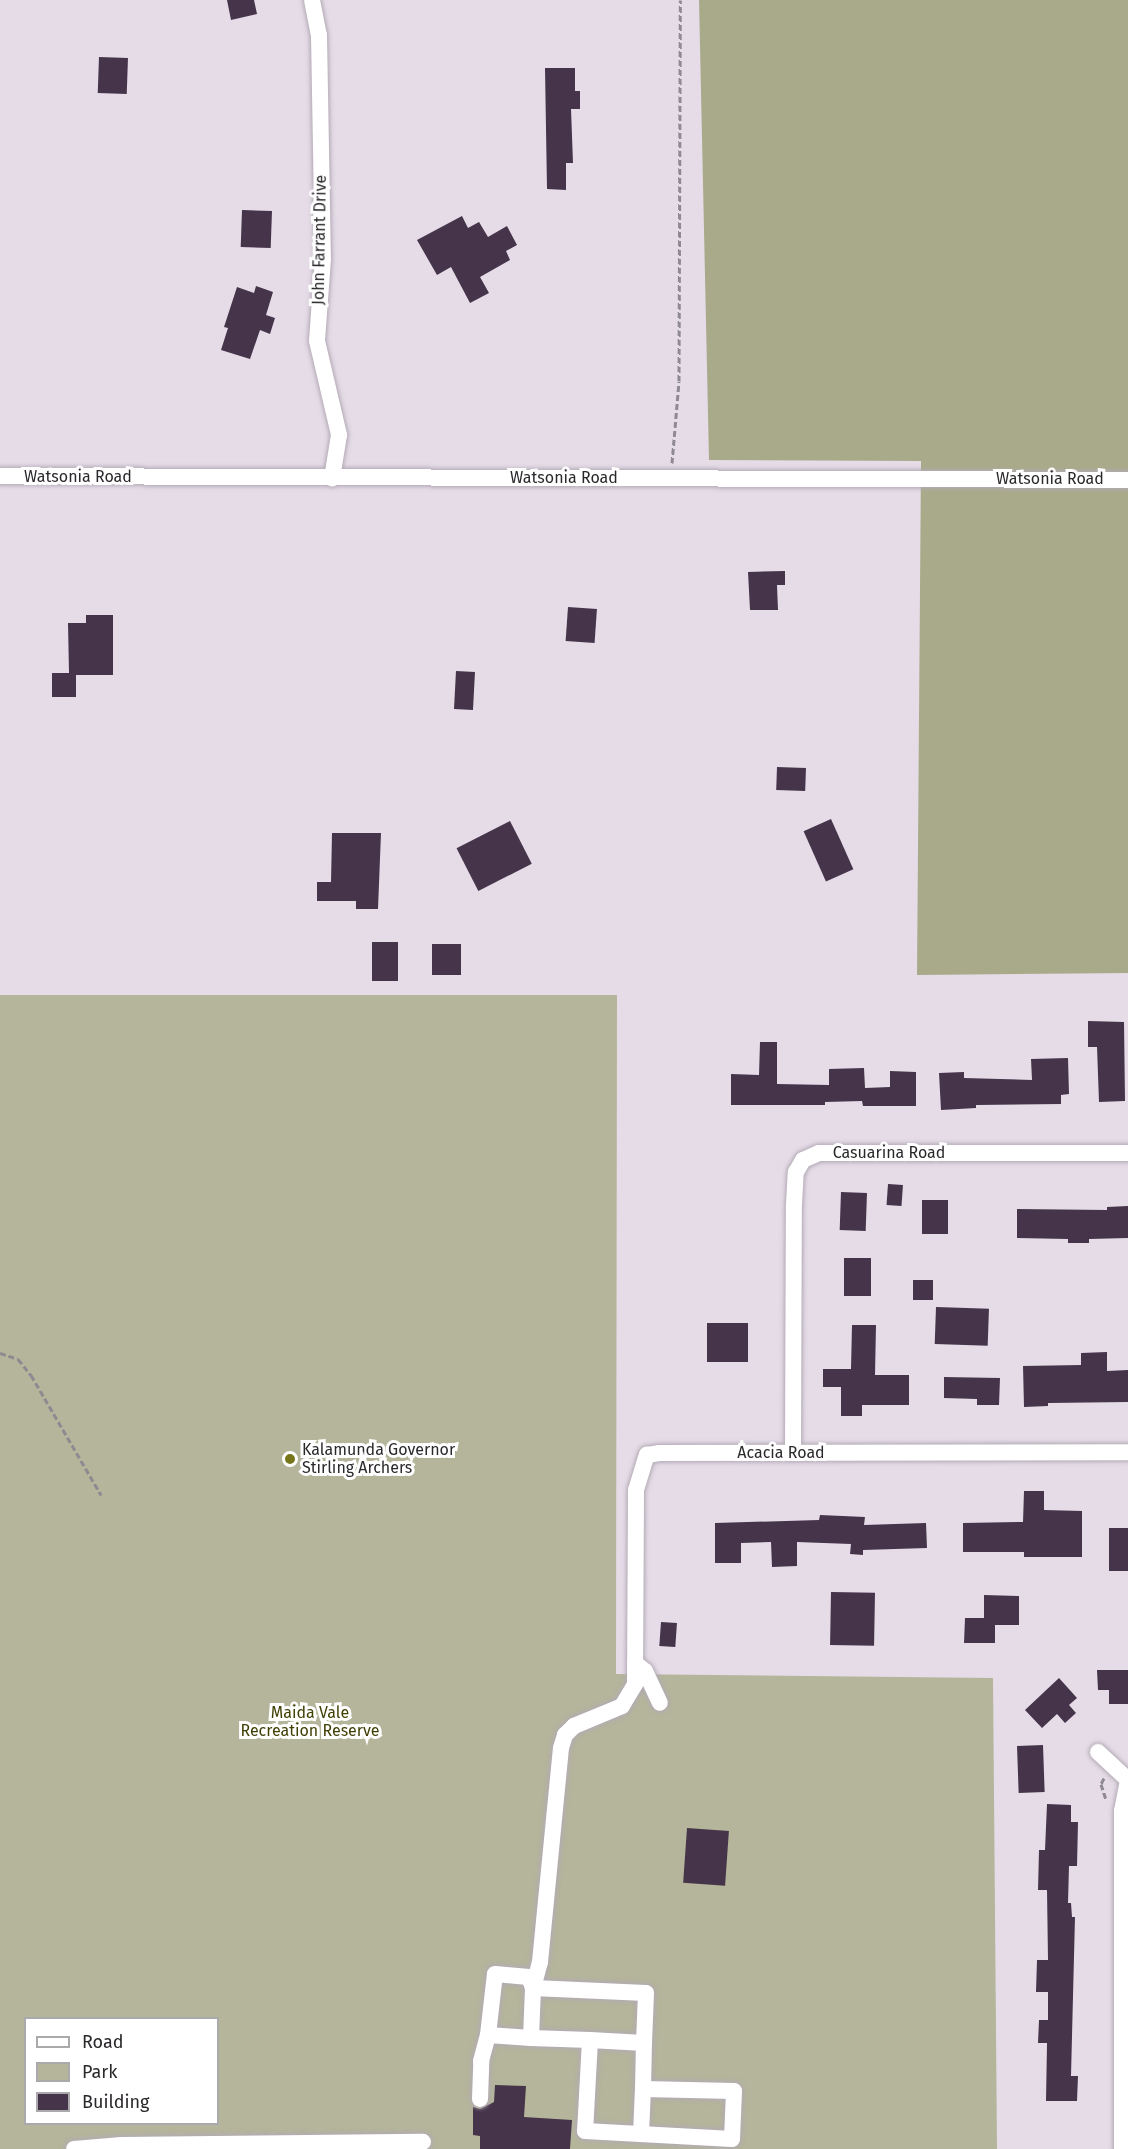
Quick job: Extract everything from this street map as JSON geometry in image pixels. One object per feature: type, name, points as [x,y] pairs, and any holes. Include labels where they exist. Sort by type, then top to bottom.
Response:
[{"type":"street","name":"John Farrant Drive","points":[[312,0],[319,35],[323,258],[317,341],[339,435],[332,478]]},
{"type":"street","name":"Watsonia Road","points":[[0,476],[1128,480]]},
{"type":"street","name":"Casuarina Road","points":[[793,1453],[794,1205],[796,1172],[803,1160],[819,1154],[844,1153],[1128,1153]]},
{"type":"street","name":"Acacia Road","points":[[635,1664],[636,1490],[647,1455],[659,1453],[1128,1452]]},
{"type":"street","points":[[635,1664],[645,1671],[660,1703]]},
{"type":"street","points":[[531,2038],[533,1988],[540,1962],[561,1748],[565,1735],[574,1726],[622,1706],[635,1684],[635,1664]]},
{"type":"street","points":[[1098,1752],[1128,1781],[1122,1811],[1122,2149]]},
{"type":"street","points":[[480,2099],[481,2061],[488,2035],[495,1974],[529,1977],[533,1988]]},
{"type":"street","points":[[533,1988],[646,1993],[641,2134]]},
{"type":"street","points":[[488,2035],[644,2043]]},
{"type":"street","points":[[590,2040],[585,2131],[732,2139],[734,2091],[643,2089]]},
{"type":"street","points":[[74,2149],[122,2145],[423,2142]]},
{"type":"path","points":[[669,478],[677,426],[679,381],[680,0]]},
{"type":"path","points":[[0,1353],[18,1359],[31,1375],[101,1495]]},
{"type":"green space","points":[[699,0],[1128,0],[1128,973],[917,975],[921,461],[709,460]]},
{"type":"green space","name":"Maida Vale Recreation Reserve","points":[[0,995],[617,995],[616,1674],[993,1678],[997,2149],[0,2149]]},
{"type":"building","points":[[227,0],[254,0],[257,14],[231,20]]},
{"type":"building","points":[[99,57],[128,58],[127,94],[98,93]]},
{"type":"building","points":[[545,68],[575,68],[575,91],[580,91],[580,109],[571,109],[573,163],[566,163],[566,190],[547,189]]},
{"type":"building","points":[[242,210],[272,211],[271,248],[241,247]]},
{"type":"building","points":[[462,216],[468,228],[479,222],[488,237],[507,226],[517,245],[506,251],[510,260],[480,277],[489,293],[470,303],[451,267],[437,275],[417,240]]},
{"type":"building","points":[[256,286],[273,292],[266,315],[275,318],[270,334],[260,330],[250,359],[221,350],[228,328],[224,327],[237,287],[254,293]]},
{"type":"building","points":[[785,571],[785,585],[777,585],[778,610],[750,610],[748,572]]},
{"type":"building","points":[[568,607],[597,609],[595,643],[566,641]]},
{"type":"building","points":[[86,615],[113,615],[113,675],[76,675],[76,697],[52,697],[52,673],[69,673],[68,623],[86,623]]},
{"type":"building","points":[[456,671],[475,672],[473,710],[454,709]]},
{"type":"building","points":[[777,767],[806,768],[805,791],[776,790]]},
{"type":"building","points":[[831,819],[853,869],[826,881],[804,831]]},
{"type":"building","points":[[510,821],[532,864],[478,891],[457,848]]},
{"type":"building","points":[[332,833],[381,833],[378,909],[356,909],[356,901],[317,901],[317,882],[331,882]]},
{"type":"building","points":[[372,942],[398,942],[398,981],[372,981]]},
{"type":"building","points":[[432,944],[461,944],[461,975],[432,975]]},
{"type":"building","points":[[1088,1021],[1124,1022],[1125,1101],[1099,1102],[1097,1047],[1088,1047]]},
{"type":"building","points":[[760,1042],[777,1042],[777,1084],[829,1085],[829,1069],[864,1068],[865,1088],[890,1087],[890,1071],[916,1072],[916,1106],[863,1106],[862,1101],[825,1102],[825,1105],[731,1105],[731,1074],[759,1075]]},
{"type":"building","points":[[1068,1058],[1069,1094],[1061,1095],[1061,1104],[976,1105],[976,1108],[941,1110],[939,1073],[964,1072],[964,1078],[1032,1080],[1031,1059]]},
{"type":"building","points":[[888,1184],[903,1185],[901,1206],[887,1205]]},
{"type":"building","points":[[841,1192],[867,1193],[866,1231],[840,1230]]},
{"type":"building","points":[[922,1200],[948,1200],[948,1234],[922,1234]]},
{"type":"building","points":[[1128,1206],[1128,1238],[1089,1239],[1089,1243],[1068,1243],[1068,1239],[1017,1238],[1017,1209],[1107,1210],[1107,1207]]},
{"type":"building","points":[[844,1258],[871,1258],[871,1296],[844,1296]]},
{"type":"building","points":[[913,1280],[933,1280],[933,1300],[913,1300]]},
{"type":"building","points":[[936,1307],[989,1309],[988,1346],[935,1344]]},
{"type":"building","points":[[707,1323],[748,1323],[748,1362],[707,1362]]},
{"type":"building","points":[[852,1325],[876,1325],[875,1375],[909,1375],[909,1405],[862,1405],[862,1416],[841,1416],[841,1387],[823,1387],[823,1369],[851,1369]]},
{"type":"building","points":[[1107,1352],[1107,1371],[1128,1370],[1128,1402],[1048,1403],[1048,1406],[1024,1407],[1023,1366],[1081,1365],[1081,1353]]},
{"type":"building","points":[[944,1377],[1000,1378],[999,1405],[977,1405],[977,1399],[944,1398]]},
{"type":"building","points":[[1024,1491],[1044,1491],[1044,1510],[1082,1511],[1082,1557],[1024,1557],[1024,1552],[963,1552],[963,1523],[1023,1522]]},
{"type":"building","points":[[820,1515],[865,1517],[864,1525],[926,1523],[927,1548],[863,1550],[863,1555],[850,1554],[851,1544],[797,1542],[797,1566],[772,1567],[771,1542],[741,1543],[741,1563],[715,1563],[715,1523],[819,1520]]},
{"type":"building","points":[[1109,1528],[1128,1528],[1128,1571],[1109,1571]]},
{"type":"building","points":[[831,1592],[875,1593],[874,1646],[830,1645]]},
{"type":"building","points":[[984,1595],[1019,1596],[1019,1625],[995,1625],[995,1643],[964,1643],[965,1618],[984,1618]]},
{"type":"building","points":[[661,1622],[677,1623],[675,1647],[659,1646]]},
{"type":"building","points":[[1097,1670],[1128,1670],[1128,1704],[1109,1704],[1109,1690],[1098,1690]]},
{"type":"building","points":[[1059,1678],[1077,1698],[1069,1705],[1076,1713],[1065,1723],[1057,1714],[1042,1728],[1025,1710]]},
{"type":"building","points":[[1043,1745],[1045,1792],[1019,1793],[1017,1746]]},
{"type":"building","points":[[1047,1804],[1071,1805],[1071,1822],[1078,1822],[1077,1866],[1069,1866],[1068,1903],[1071,1903],[1072,1917],[1075,1917],[1071,2076],[1078,2076],[1077,2101],[1046,2101],[1047,2043],[1038,2043],[1039,2020],[1048,2020],[1048,1992],[1036,1992],[1037,1960],[1048,1960],[1047,1890],[1038,1890],[1039,1850],[1045,1850]]},
{"type":"building","points":[[687,1828],[729,1831],[725,1886],[683,1883]]},
{"type":"building","points":[[495,2085],[526,2086],[524,2117],[572,2120],[570,2149],[480,2149],[480,2136],[473,2135],[473,2107],[480,2109],[494,2102]]},
{"type":"place","name":"Kalamunda Governor Stirling Archers","points":[[290,1459]]}]
